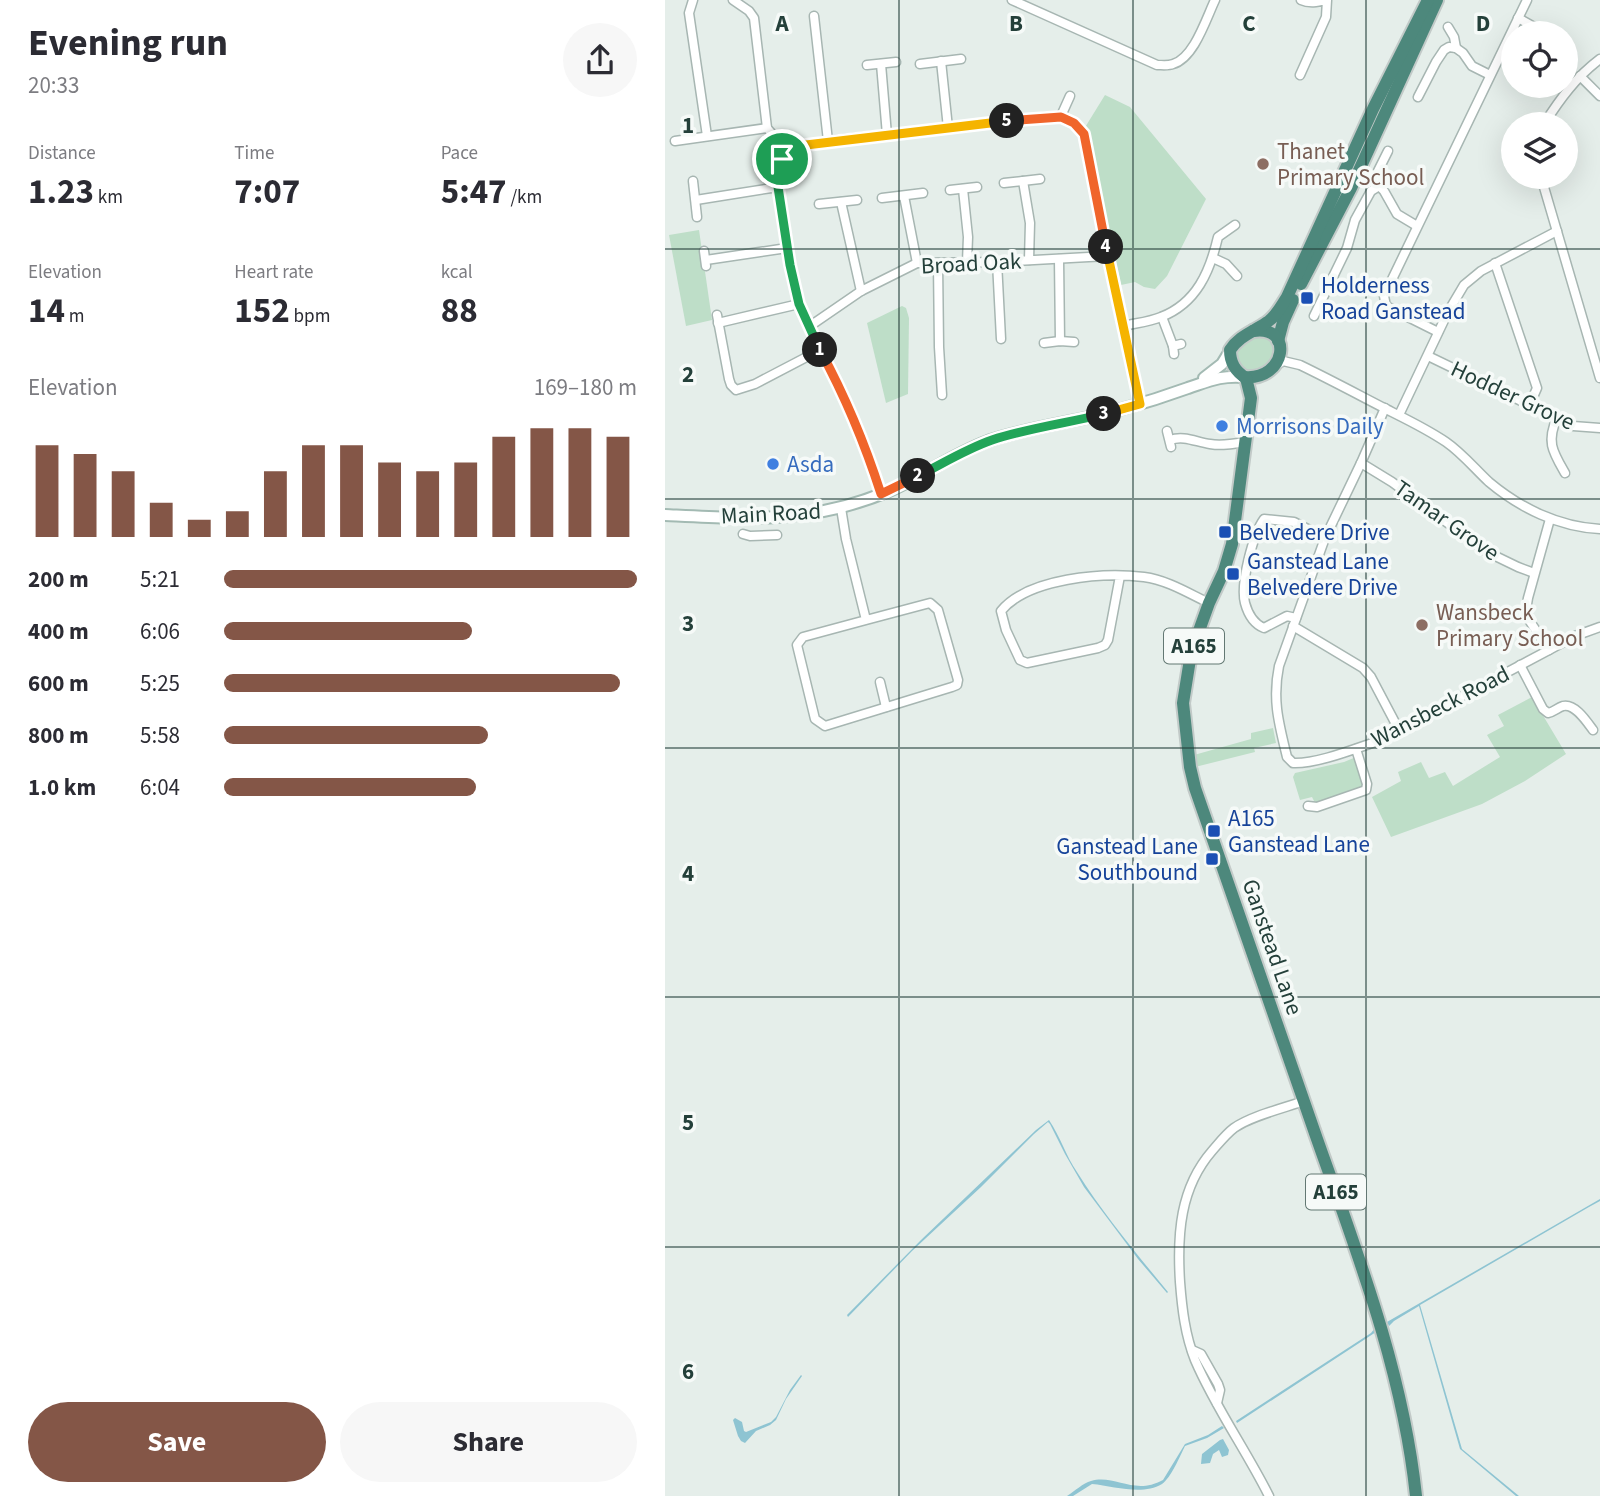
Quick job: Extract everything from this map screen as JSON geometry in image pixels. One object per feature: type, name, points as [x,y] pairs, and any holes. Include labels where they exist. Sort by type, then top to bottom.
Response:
[{"type":"highway","points":[[1230,351],[1235,342],[1275,316],[1287,297],[1373,109],[1427,0]]},
{"type":"highway","name":"A165","points":[[1270,369],[1280,355],[1278,342],[1288,309],[1351,188],[1437,0]]},
{"type":"highway","points":[[1253,331],[1267,330],[1278,342]]},
{"type":"highway","name":"A165","points":[[1230,351],[1234,368],[1244,377]]},
{"type":"highway","points":[[1244,377],[1255,377],[1270,369]]},
{"type":"highway","name":"Ganstead Lane","points":[[1251,398],[1270,369]]},
{"type":"highway","name":"Ganstead Lane","points":[[1244,377],[1251,398],[1232,544],[1191,653],[1183,703],[1190,767],[1372,1298],[1388,1350],[1405,1425],[1416,1496]]},
{"type":"main road","name":"Main Road","points":[[1191,387],[1219,367],[1230,351]]},
{"type":"main road","name":"Main Road","points":[[665,514],[765,519],[841,508],[881,494],[989,441],[1140,404],[1217,378],[1244,377]]},
{"type":"street","points":[[693,0],[689,13],[707,136]]},
{"type":"street","points":[[733,0],[754,18],[767,128],[787,151]]},
{"type":"street","points":[[1012,0],[1157,65],[1171,65],[1191,51],[1215,0]]},
{"type":"street","points":[[1300,75],[1326,17],[1327,0],[1316,3],[1301,0]]},
{"type":"street","points":[[1438,332],[1386,306],[1384,296],[1527,0]]},
{"type":"street","points":[[1518,18],[1523,21]]},
{"type":"street","points":[[817,22],[828,141]]},
{"type":"street","points":[[1448,27],[1456,48]]},
{"type":"street","points":[[1418,93],[1444,50],[1449,47],[1456,48],[1472,65],[1490,75]]},
{"type":"street","points":[[920,64],[961,59]]},
{"type":"street","points":[[1552,112],[1580,76],[1600,59]]},
{"type":"street","points":[[941,61],[948,128]]},
{"type":"street","points":[[867,65],[896,62]]},
{"type":"street","points":[[881,64],[887,135]]},
{"type":"street","points":[[1580,76],[1600,96]]},
{"type":"street","points":[[1061,117],[1070,96]]},
{"type":"street","points":[[881,494],[866,448],[799,304],[778,187],[778,171],[787,151],[828,141],[948,128],[1061,117],[1074,123],[1084,134],[1107,256],[1140,404]]},
{"type":"street","points":[[678,138],[767,128]]},
{"type":"street","points":[[1388,151],[1378,172],[1379,186],[1397,214],[1417,226]]},
{"type":"street","points":[[1005,183],[1041,179]]},
{"type":"street","points":[[693,181],[697,217]]},
{"type":"street","points":[[1023,181],[1030,223],[1029,260]]},
{"type":"street","points":[[1315,309],[1347,248],[1355,220],[1371,191],[1379,186]]},
{"type":"street","points":[[696,200],[778,187]]},
{"type":"street","points":[[950,190],[977,187]]},
{"type":"street","points":[[963,189],[968,237],[967,262]]},
{"type":"street","points":[[1545,189],[1600,378]]},
{"type":"street","points":[[883,198],[923,193]]},
{"type":"street","points":[[904,196],[917,263]]},
{"type":"street","points":[[819,204],[857,200]]},
{"type":"street","points":[[841,202],[861,291]]},
{"type":"street","points":[[1123,326],[1162,317],[1194,294],[1206,277],[1218,237],[1235,225]]},
{"type":"street","points":[[1399,415],[1448,312],[1464,285],[1481,271],[1557,231]]},
{"type":"street","points":[[705,259],[787,248]]},
{"type":"street","name":"Broad Oak","points":[[810,326],[861,291],[917,263],[1107,256]]},
{"type":"street","points":[[1213,258],[1226,264],[1239,277]]},
{"type":"street","points":[[1059,259],[1060,341]]},
{"type":"street","points":[[997,262],[1003,334]]},
{"type":"street","points":[[938,263],[939,344],[945,382],[942,395]]},
{"type":"street","points":[[1495,263],[1537,388],[1530,404]]},
{"type":"street","points":[[799,304],[717,319],[731,385],[736,390],[755,384],[820,350]]},
{"type":"street","points":[[1162,317],[1176,348]]},
{"type":"street","points":[[1044,343],[1073,342]]},
{"type":"street","points":[[1278,342],[1295,363]]},
{"type":"street","name":"Hodder Grove","points":[[1428,356],[1573,426],[1600,428]]},
{"type":"street","points":[[1270,369],[1283,361],[1295,363],[1422,427],[1448,443],[1489,482],[1530,510],[1550,519],[1600,529]]},
{"type":"street","name":"Wansbeck Road","points":[[1385,408],[1325,538],[1279,666],[1275,686],[1276,704],[1287,757],[1293,763],[1303,763],[1378,741],[1575,636],[1600,628]]},
{"type":"street","points":[[1557,418],[1551,443],[1565,473]]},
{"type":"street","points":[[1169,439],[1179,437],[1220,445],[1245,442]]},
{"type":"street","name":"Tamar Grove","points":[[1361,463],[1392,482],[1487,552],[1534,573]]},
{"type":"street","points":[[841,508],[866,620]]},
{"type":"street","points":[[1325,538],[1294,522],[1264,519],[1259,526],[1247,567],[1245,605],[1257,625],[1264,628],[1287,616],[1363,668],[1371,677],[1399,730]]},
{"type":"street","points":[[1549,650],[1529,620],[1526,610],[1550,519]]},
{"type":"street","name":"Main Road","points":[[743,534],[777,535]]},
{"type":"street","points":[[1120,576],[1105,645],[1035,662],[1020,660],[1006,630],[1001,611],[1008,602],[1043,584],[1084,577],[1120,576],[1145,577],[1171,585],[1209,603]]},
{"type":"street","points":[[930,603],[938,610],[958,680],[957,685],[825,726],[815,719],[797,645],[803,637],[866,620],[930,603]]},
{"type":"street","points":[[1520,665],[1543,709],[1552,713],[1569,705],[1594,730]]},
{"type":"street","points":[[879,680],[885,707]]},
{"type":"street","name":"Wansbeck Road","points":[[1308,806],[1317,807],[1366,790],[1367,783],[1356,749]]},
{"type":"street","points":[[1269,1496],[1217,1403],[1192,1350],[1181,1299],[1179,1231],[1185,1200],[1192,1182],[1201,1165],[1218,1144],[1243,1123],[1304,1101]]},
{"type":"green space","points":[[1105,95],[1130,107],[1206,199],[1167,276],[1155,289],[1135,282],[1121,285],[1089,135],[1084,129]]},
{"type":"green space","points":[[699,230],[712,320],[686,326],[669,235]]},
{"type":"green space","points":[[902,306],[906,308],[909,318],[908,394],[886,403],[867,323]]},
{"type":"green space","points":[[1263,335],[1273,342],[1276,353],[1262,370],[1241,370],[1234,353],[1251,336]]},
{"type":"green space","points":[[1532,697],[1566,754],[1525,781],[1482,804],[1391,837],[1372,797],[1401,781],[1398,772],[1421,762],[1429,778],[1445,772],[1453,786],[1500,757],[1487,735],[1504,726],[1498,715]]},
{"type":"green space","points":[[1273,728],[1276,743],[1254,748],[1255,752],[1195,767],[1194,755],[1251,739],[1251,733]]},
{"type":"green space","points":[[1356,757],[1364,784],[1360,789],[1316,805],[1312,797],[1300,800],[1293,777],[1295,773]]},
{"type":"water","points":[[1049,1120],[1087,1188],[1167,1293],[1084,1187],[1048,1122],[912,1251],[848,1317],[847,1315],[921,1240],[1036,1130]]},
{"type":"water","points":[[1600,1199],[1420,1305],[1462,1449],[1519,1496],[1516,1496],[1460,1449],[1419,1306],[1389,1326],[1387,1322]]},
{"type":"water","points":[[1375,1328],[1376,1332],[1237,1423],[1236,1421]]},
{"type":"water","points":[[801,1375],[776,1420],[756,1431],[745,1443],[741,1441],[733,1420],[735,1418],[742,1422],[746,1432],[771,1422]]},
{"type":"water","points":[[1222,1426],[1224,1428],[1207,1438],[1185,1446],[1172,1472],[1162,1484],[1154,1488],[1137,1490],[1092,1484],[1073,1496],[1067,1496],[1091,1481],[1108,1480],[1143,1486],[1163,1480],[1185,1444]]},
{"type":"water","points":[[1223,1439],[1229,1450],[1228,1455],[1222,1457],[1219,1450],[1213,1454],[1210,1463],[1201,1464],[1202,1454]]},
{"type":"place","name":"Thanet Primary School","points":[[1263,164]]},
{"type":"place","name":"Holderness Road Ganstead","points":[[1307,298]]},
{"type":"place","name":"Morrisons Daily","points":[[1222,426]]},
{"type":"place","name":"Asda","points":[[773,464]]},
{"type":"place","name":"Belvedere Drive","points":[[1225,532]]},
{"type":"place","name":"Ganstead Lane Belvedere Drive","points":[[1233,574]]},
{"type":"place","name":"Wansbeck Primary School","points":[[1422,625]]},
{"type":"place","name":"A165 Ganstead Lane","points":[[1214,831]]},
{"type":"place","name":"Ganstead Lane Southbound","points":[[1212,859]]},
{"type":"route","points":[[1046,117],[1061,117],[1074,123],[1084,134],[1107,256],[1140,404],[989,441],[881,494],[866,448],[799,304],[778,187],[778,171],[782,159],[787,151],[828,141],[1046,117]]}]
